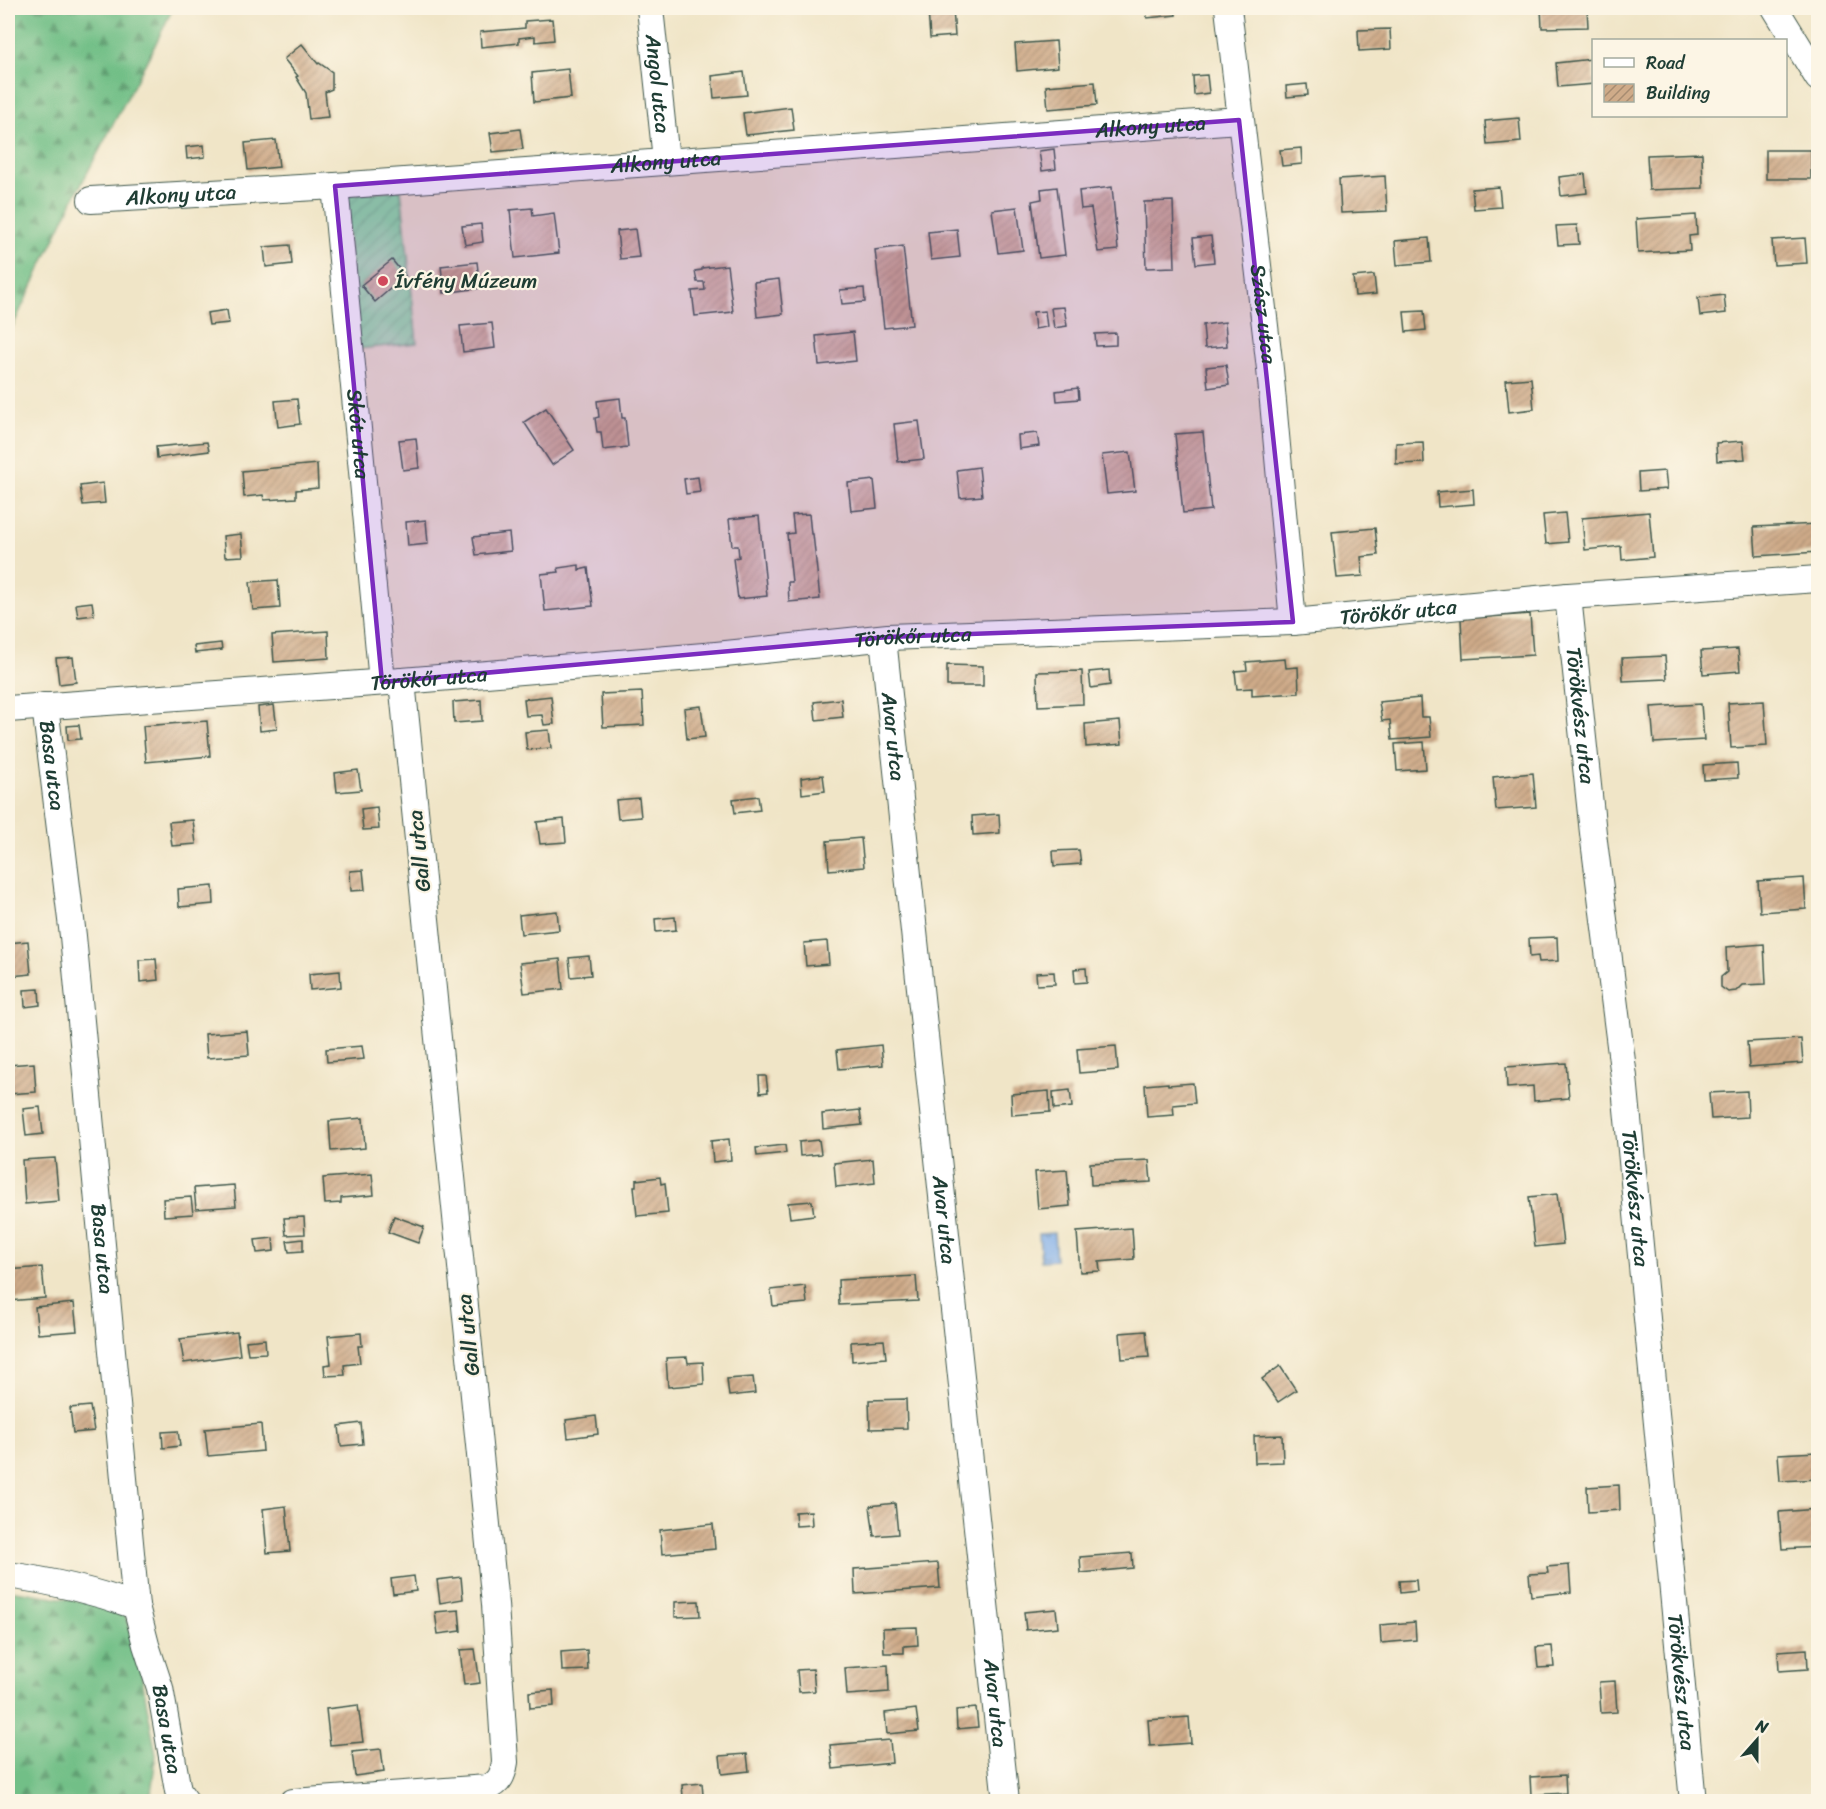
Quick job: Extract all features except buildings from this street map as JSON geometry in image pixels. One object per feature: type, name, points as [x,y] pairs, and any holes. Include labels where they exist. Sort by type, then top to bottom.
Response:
[{"type":"street","name":"Angol utca","points":[[650,8],[666,160]]},
{"type":"street","name":"Szász utca","points":[[1228,8],[1239,120],[1270,369],[1293,622]]},
{"type":"street","points":[[1775,8],[1818,78]]},
{"type":"street","name":"Alkony utca","points":[[91,200],[335,186],[666,160],[1239,120]]},
{"type":"street","name":"Skót utca","points":[[335,186],[392,682]]},
{"type":"street","name":"Törökőr utca","points":[[8,708],[392,682],[716,655],[884,638],[1293,622],[1568,596],[1818,579]]},
{"type":"street","name":"Törökvész utca","points":[[1568,596],[1593,833],[1624,1077],[1693,1802]]},
{"type":"street","name":"Avar utca","points":[[884,638],[1006,1802]]},
{"type":"street","name":"Gall utca","points":[[293,1802],[487,1788],[502,1777],[505,1762],[495,1604],[392,682]]},
{"type":"street","name":"Basa utca","points":[[45,706],[74,948],[136,1606],[160,1688],[181,1794]]},
{"type":"street","points":[[8,1575],[93,1591],[136,1606]]},
{"type":"highlighted area","points":[[1239,120],[1293,622],[888,637],[382,682],[335,186]]},
{"type":"green space","points":[[8,8],[173,8],[74,198],[8,336]]},
{"type":"green space","points":[[401,190],[417,343],[358,349],[345,202],[350,194]]},
{"type":"green space","points":[[8,1590],[87,1602],[125,1615],[138,1656],[156,1755],[150,1801],[8,1801]]},
{"type":"water","points":[[1054,1233],[1056,1260],[1041,1261],[1039,1234]]},
{"type":"place","name":"Ívfény Múzeum","points":[[383,281]]}]
